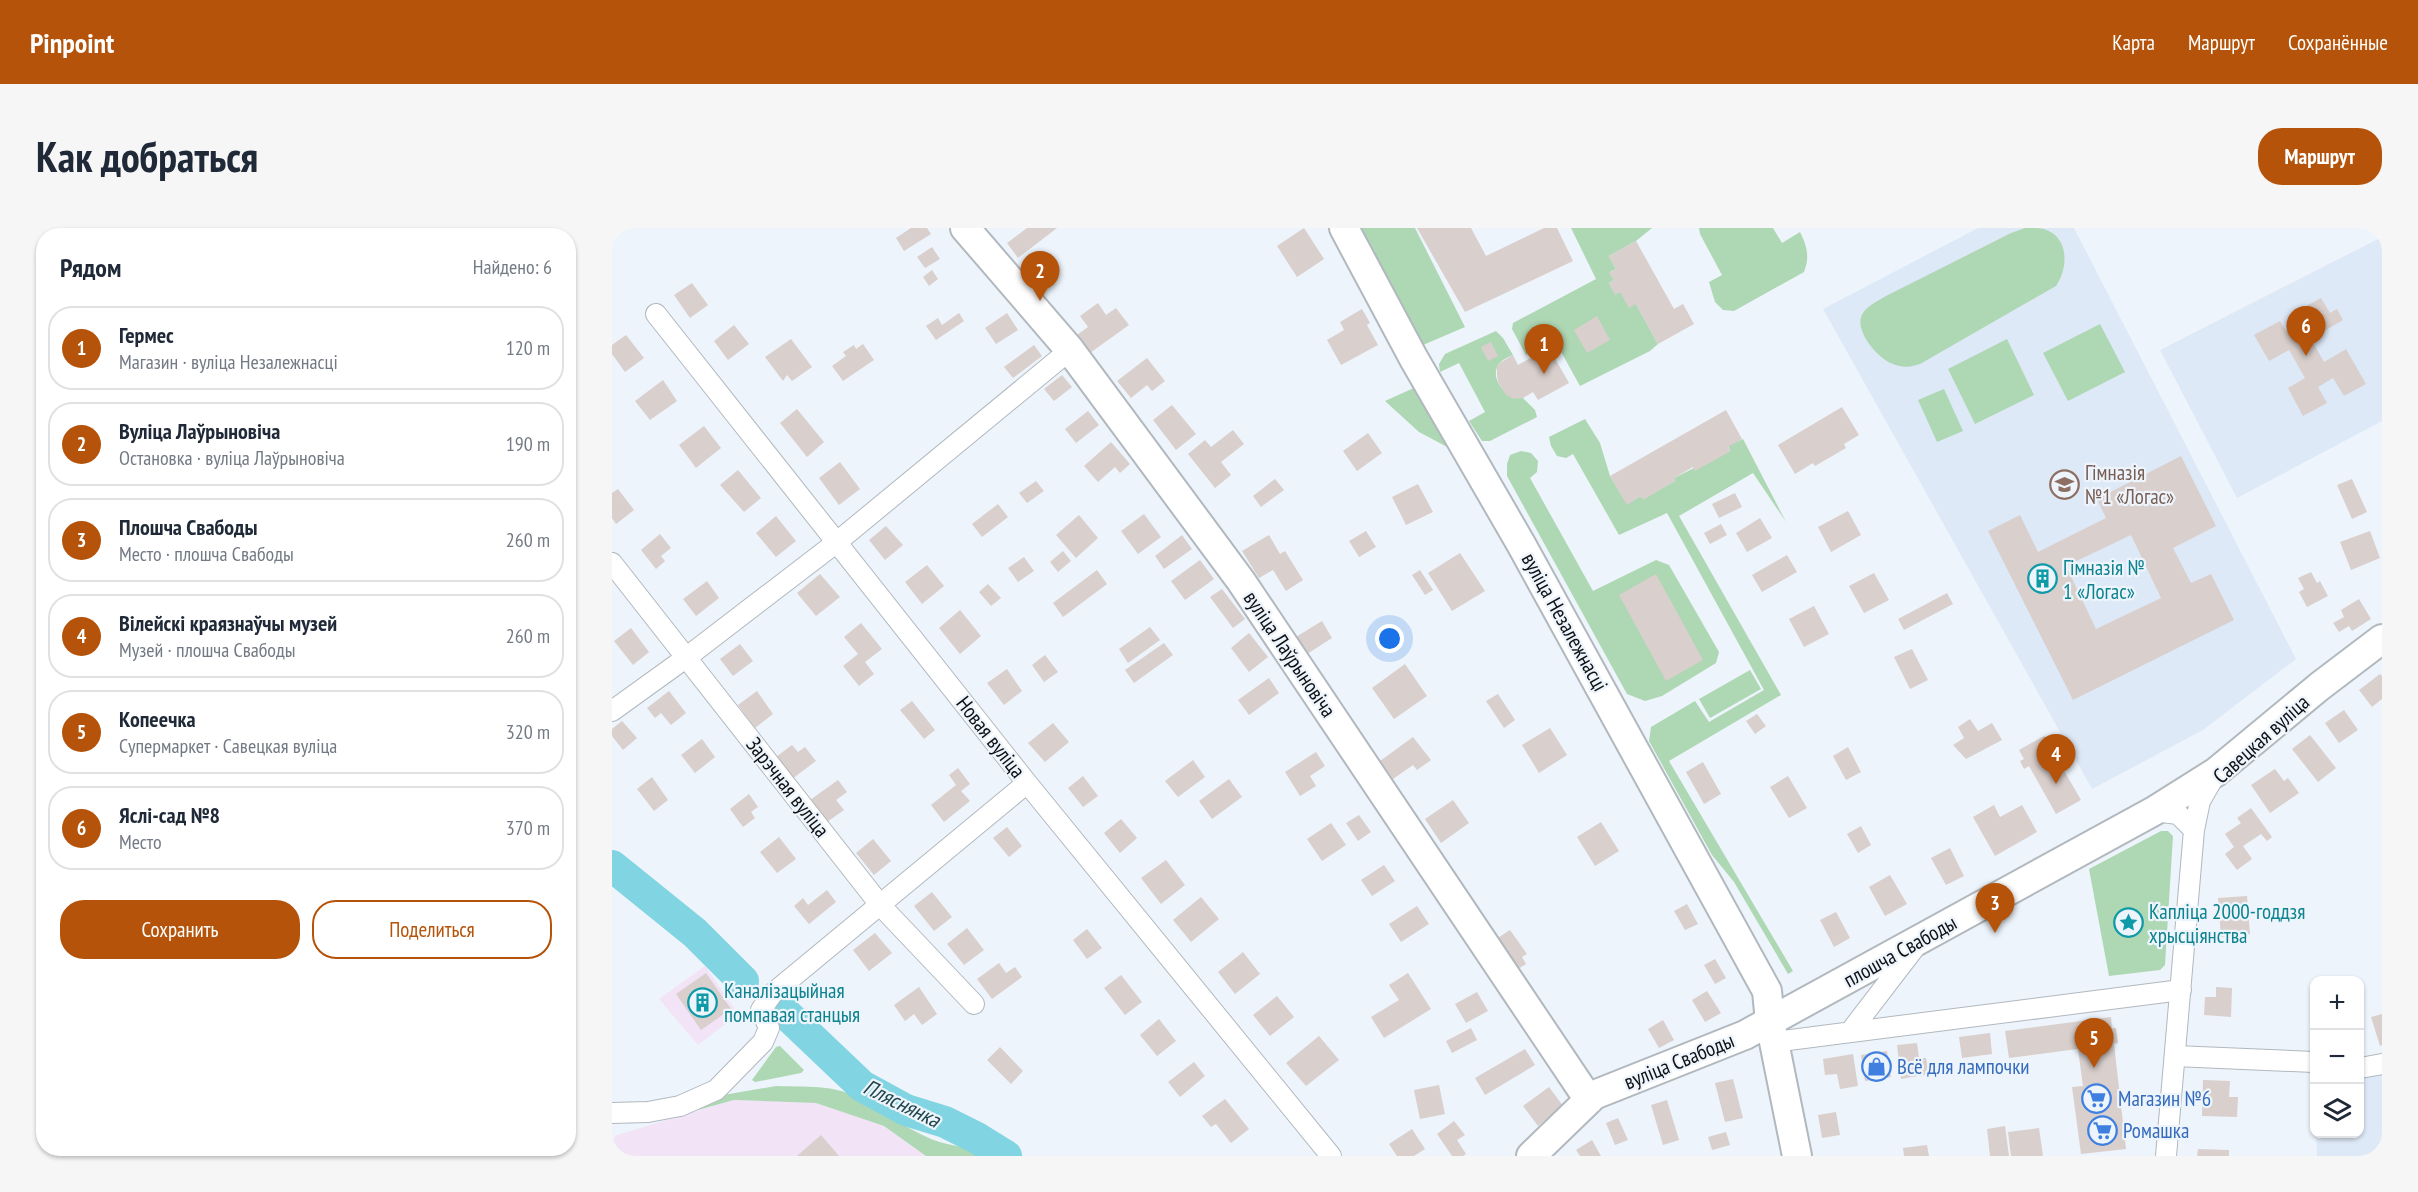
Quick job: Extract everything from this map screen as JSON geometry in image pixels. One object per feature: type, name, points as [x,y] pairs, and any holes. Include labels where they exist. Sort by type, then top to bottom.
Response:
[{"type":"main road","name":"вуліца Лаўрыновіча","points":[[965,228],[1070,350],[1241,581],[1589,1100]]},
{"type":"main road","name":"вуліца Незалежнасці","points":[[1344,228],[1414,359],[1521,544],[1767,991],[1772,1032],[1797,1156]]},
{"type":"main road","name":"Савецкая вуліца","points":[[2216,772],[2320,686],[2382,639]]},
{"type":"main road","name":"плошча Свабоды","points":[[1772,1032],[1921,939],[2154,811],[2216,772]]},
{"type":"main road","name":"вуліца Свабоды","points":[[1531,1156],[1589,1100],[1601,1092],[1742,1036],[1772,1032]]},
{"type":"street","name":"Новая вуліца","points":[[656,314],[1027,783],[1331,1156]]},
{"type":"street","points":[[612,711],[687,657],[837,542],[1070,350]]},
{"type":"street","name":"Зарэчная вуліца","points":[[612,563],[881,906],[974,1004]]},
{"type":"street","name":"Савецкая вуліца","points":[[2166,1156],[2194,830],[2200,801],[2216,772]]},
{"type":"street","points":[[612,1113],[648,1112],[673,1108],[716,1090],[763,1042],[769,1028],[761,1010],[772,994],[1027,783]]},
{"type":"street","points":[[2154,811],[2178,814],[2194,830]]},
{"type":"street","points":[[1850,1032],[1921,939]]},
{"type":"street","points":[[1772,1032],[1850,1032],[2181,990]]},
{"type":"street","points":[[2175,1056],[2310,1062]]},
{"type":"street","points":[[2364,1067],[2382,1064]]},
{"type":"shaded area","name":"Гімназія №1 «Логас»","points":[[1978,228],[2074,228],[2296,659],[2203,730],[2092,789],[1823,309]]},
{"type":"shaded area","points":[[2382,237],[2382,421],[2237,498],[2160,350]]},
{"type":"shaded area","points":[[705,966],[734,1008],[733,1018],[698,1045],[659,999]]},
{"type":"shaded area","points":[[2382,1068],[2382,1156],[2317,1156],[2316,1138],[2364,1138],[2364,1072]]},
{"type":"shaded area","points":[[734,1100],[816,1103],[884,1126],[926,1156],[612,1156],[612,1140],[617,1135]]},
{"type":"green space","points":[[1359,228],[1415,228],[1465,327],[1423,345]]},
{"type":"green space","points":[[1571,228],[1652,228],[1636,241],[1609,256],[1616,269],[1610,272],[1614,280],[1609,283],[1615,294],[1620,292],[1636,304],[1658,344],[1650,351],[1580,386],[1554,339],[1526,355],[1512,329],[1513,323],[1596,279]]},
{"type":"green space","points":[[1699,228],[1773,228],[1782,243],[1800,232],[1807,252],[1804,272],[1734,311],[1723,310],[1715,302],[1709,282],[1722,275]]},
{"type":"green space","points":[[2025,228],[2044,229],[2059,239],[2064,254],[2064,263],[2056,286],[1917,365],[1904,367],[1893,364],[1880,356],[1868,343],[1861,327],[1861,320],[1863,313],[1870,305]]},
{"type":"green space","points":[[2100,324],[2125,372],[2068,401],[2043,353]]},
{"type":"green space","points":[[1496,331],[1513,355],[1500,363],[1497,368],[1497,380],[1504,391],[1523,398],[1535,410],[1537,417],[1490,441],[1482,441],[1469,421],[1485,412],[1459,363],[1440,372],[1439,364],[1445,354]]},
{"type":"green space","points":[[2007,339],[2034,395],[1975,424],[1948,369]]},
{"type":"green space","points":[[1416,387],[1451,449],[1419,432],[1385,401]]},
{"type":"green space","points":[[1944,389],[1963,431],[1937,442],[1918,400]]},
{"type":"green space","points":[[1585,419],[1600,443],[1610,476],[1627,504],[1641,496],[1643,499],[1675,481],[1674,478],[1730,450],[1728,446],[1743,439],[1786,522],[1753,473],[1679,516],[1781,695],[1669,761],[1793,971],[1788,974],[1734,882],[1712,855],[1649,741],[1651,727],[1695,701],[1709,722],[1764,690],[1667,513],[1619,535],[1573,454],[1566,458],[1557,456],[1549,437]]},
{"type":"green space","points":[[1521,451],[1531,453],[1538,461],[1537,472],[1530,478],[1593,591],[1656,560],[1669,565],[1719,652],[1716,663],[1662,696],[1645,701],[1627,694],[1507,476],[1510,455]]},
{"type":"green space","points":[[1750,670],[1761,689],[1710,718],[1699,699]]},
{"type":"green space","points":[[2161,831],[2168,831],[2173,836],[2165,965],[2160,970],[2109,976],[2089,869]]},
{"type":"green space","points":[[780,1046],[804,1070],[801,1073],[755,1082],[752,1080],[776,1047]]},
{"type":"green space","points":[[776,1086],[814,1087],[841,1091],[860,1099],[931,1139],[993,1156],[926,1156],[884,1126],[816,1103],[734,1100],[680,1115],[680,1106]]},
{"type":"building","points":[[911,228],[927,228],[931,234],[904,251],[896,238]]},
{"type":"building","points":[[1027,228],[1057,228],[1018,258],[1007,243]]},
{"type":"building","points":[[1304,228],[1324,259],[1297,277],[1277,246]]},
{"type":"building","points":[[1417,228],[1471,228],[1486,256],[1544,228],[1557,228],[1573,261],[1465,312]]},
{"type":"building","points":[[1636,241],[1674,309],[1683,304],[1694,324],[1658,344],[1636,304],[1629,308],[1620,292],[1615,295],[1609,283],[1614,280],[1609,273],[1616,269],[1609,256]]},
{"type":"building","points":[[932,247],[940,259],[925,268],[917,257]]},
{"type":"building","points":[[932,270],[938,279],[929,286],[923,277]]},
{"type":"building","points":[[692,283],[708,305],[690,318],[674,295]]},
{"type":"building","points":[[2321,298],[2330,313],[2337,309],[2343,320],[2311,339],[2324,362],[2346,349],[2366,384],[2344,396],[2333,378],[2318,387],[2327,403],[2303,416],[2288,388],[2305,378],[2289,350],[2269,361],[2254,335],[2280,321],[2286,331],[2301,323],[2295,312]]},
{"type":"building","points":[[1098,303],[1106,315],[1116,308],[1129,325],[1090,353],[1077,335],[1088,327],[1080,316]]},
{"type":"building","points":[[1362,309],[1370,323],[1367,325],[1378,345],[1341,365],[1327,340],[1344,330],[1340,322]]},
{"type":"building","points":[[959,313],[964,321],[936,340],[926,326],[938,318],[942,325]]},
{"type":"building","points":[[1007,313],[1018,330],[996,344],[985,328]]},
{"type":"building","points":[[1597,316],[1610,340],[1587,353],[1574,330]]},
{"type":"building","points":[[734,325],[749,344],[728,360],[714,341]]},
{"type":"building","points":[[626,335],[644,358],[625,372],[612,354],[612,345]]},
{"type":"building","points":[[791,339],[812,367],[792,381],[787,375],[783,381],[765,357]]},
{"type":"building","points":[[1491,342],[1498,356],[1488,361],[1481,347]]},
{"type":"building","points":[[863,344],[874,360],[843,381],[832,366],[846,356],[843,352],[854,345],[856,349]]},
{"type":"building","points":[[1034,345],[1042,356],[1013,378],[1004,367]]},
{"type":"building","points":[[1549,348],[1569,383],[1538,400],[1533,392],[1523,398],[1514,399],[1506,395],[1498,382],[1497,367],[1501,362],[1513,355],[1518,365]]},
{"type":"building","points":[[1147,358],[1165,381],[1152,391],[1147,385],[1131,398],[1117,381]]},
{"type":"building","points":[[1062,375],[1072,387],[1054,401],[1044,389]]},
{"type":"building","points":[[663,380],[677,401],[650,420],[635,401]]},
{"type":"building","points":[[1172,405],[1196,434],[1176,450],[1153,420]]},
{"type":"building","points":[[1842,407],[1859,435],[1844,444],[1846,448],[1815,466],[1813,463],[1795,474],[1778,445]]},
{"type":"building","points":[[797,409],[824,442],[807,457],[780,423]]},
{"type":"building","points":[[1726,410],[1742,439],[1728,447],[1731,451],[1695,471],[1693,467],[1643,500],[1641,496],[1627,505],[1610,476]]},
{"type":"building","points":[[1088,411],[1099,425],[1076,443],[1065,429]]},
{"type":"building","points":[[704,426],[721,448],[696,468],[679,445]]},
{"type":"building","points":[[1233,430],[1244,444],[1221,462],[1231,475],[1215,488],[1188,454],[1205,440],[1211,447]]},
{"type":"building","points":[[1368,433],[1382,453],[1357,471],[1343,451]]},
{"type":"building","points":[[1111,442],[1130,464],[1120,473],[1115,467],[1098,482],[1084,466]]},
{"type":"building","name":"Гімназія № 1 «Логас»","points":[[2181,456],[2216,526],[2173,548],[2191,583],[2211,574],[2234,620],[2073,700],[1988,531],[2020,515],[2038,552],[2106,518],[2097,499]],"holes":[[[2131,535],[2161,598],[2096,629],[2066,566]]]},
{"type":"building","points":[[840,462],[860,489],[839,505],[819,478]]},
{"type":"building","points":[[738,470],[761,498],[744,512],[720,485]]},
{"type":"building","points":[[1275,479],[1284,490],[1261,507],[1253,496]]},
{"type":"building","points":[[2352,479],[2367,512],[2352,519],[2337,485]]},
{"type":"building","points":[[1036,481],[1044,491],[1027,503],[1019,493]]},
{"type":"building","points":[[1418,484],[1433,512],[1406,525],[1392,497]]},
{"type":"building","points":[[618,489],[634,510],[616,524],[612,518],[612,493]]},
{"type":"building","points":[[1735,493],[1742,507],[1719,518],[1712,504]]},
{"type":"building","points":[[998,504],[1008,517],[982,537],[972,524]]},
{"type":"building","points":[[1848,511],[1861,535],[1831,552],[1818,527]]},
{"type":"building","points":[[1144,514],[1161,537],[1138,554],[1121,531]]},
{"type":"building","points":[[1079,515],[1098,538],[1076,558],[1056,535]]},
{"type":"building","points":[[776,516],[796,541],[776,557],[756,533]]},
{"type":"building","points":[[1760,518],[1772,538],[1747,552],[1736,533]]},
{"type":"building","points":[[1721,524],[1727,535],[1710,544],[1704,533]]},
{"type":"building","points":[[886,526],[903,545],[885,560],[869,540]]},
{"type":"building","points":[[1366,531],[1376,547],[1359,557],[1349,541]]},
{"type":"building","points":[[2370,531],[2380,558],[2351,570],[2340,542]]},
{"type":"building","points":[[660,534],[671,548],[661,556],[665,561],[656,569],[641,550]]},
{"type":"building","points":[[1182,535],[1192,549],[1164,569],[1155,556]]},
{"type":"building","points":[[1269,535],[1280,554],[1285,551],[1303,580],[1286,591],[1273,570],[1259,578],[1242,551]]},
{"type":"building","points":[[1063,551],[1071,561],[1058,572],[1050,562]]},
{"type":"building","points":[[1460,553],[1485,591],[1452,611],[1428,573]]},
{"type":"building","points":[[1787,555],[1797,572],[1762,592],[1752,575]]},
{"type":"building","points":[[1024,557],[1034,571],[1018,582],[1008,568]]},
{"type":"building","points":[[1200,560],[1214,579],[1185,600],[1171,581]]},
{"type":"building","points":[[927,565],[944,586],[922,604],[905,582]]},
{"type":"building","points":[[1097,570],[1107,584],[1063,617],[1053,603]]},
{"type":"building","points":[[1420,570],[1433,590],[1425,595],[1412,575]]},
{"type":"building","points":[[2311,572],[2317,583],[2320,581],[2328,596],[2307,607],[2299,592],[2304,589],[2298,578]]},
{"type":"building","points":[[1874,573],[1889,600],[1864,613],[1849,586]]},
{"type":"building","points":[[820,574],[840,597],[816,616],[797,593]]},
{"type":"building","points":[[1656,574],[1703,660],[1666,681],[1619,595]]},
{"type":"building","points":[[707,581],[719,598],[696,616],[683,599]]},
{"type":"building","points":[[988,584],[1001,598],[991,606],[979,592]]},
{"type":"building","points":[[1222,589],[1245,619],[1233,628],[1210,597]]},
{"type":"building","points":[[1947,593],[1953,604],[1904,630],[1898,619]]},
{"type":"building","points":[[2359,599],[2371,619],[2352,631],[2349,626],[2339,632],[2333,623],[2344,617],[2341,610]]},
{"type":"building","points":[[1814,606],[1829,634],[1804,647],[1789,619]]},
{"type":"building","points":[[960,610],[981,636],[960,654],[939,628]]},
{"type":"building","points":[[1322,621],[1332,638],[1307,654],[1296,637]]},
{"type":"building","points":[[861,623],[882,649],[865,662],[874,674],[859,686],[843,666],[858,654],[844,637]]},
{"type":"building","points":[[1150,627],[1160,640],[1128,663],[1119,649]]},
{"type":"building","points":[[631,628],[649,652],[633,665],[614,641]]},
{"type":"building","points":[[1249,633],[1268,657],[1249,672],[1231,648]]},
{"type":"building","points":[[1164,643],[1173,655],[1134,683],[1125,670]]},
{"type":"building","points":[[740,644],[753,661],[733,676],[720,659]]},
{"type":"building","points":[[1912,649],[1928,680],[1910,689],[1894,657]]},
{"type":"building","points":[[1045,655],[1058,672],[1044,682],[1032,665]]},
{"type":"building","points":[[1405,664],[1427,696],[1394,719],[1372,688]]},
{"type":"building","points":[[1007,669],[1022,691],[1004,705],[987,683]]},
{"type":"building","points":[[2380,674],[2382,676],[2382,699],[2372,707],[2359,690]]},
{"type":"building","points":[[1269,678],[1279,693],[1249,715],[1238,700]]},
{"type":"building","points":[[669,691],[686,713],[671,725],[661,713],[655,718],[647,708]]},
{"type":"building","points":[[757,691],[773,714],[755,728],[738,705]]},
{"type":"building","points":[[1498,694],[1515,720],[1504,728],[1486,701]]},
{"type":"building","points":[[912,701],[935,730],[924,739],[900,710]]},
{"type":"building","points":[[2344,710],[2358,730],[2339,743],[2325,723]]},
{"type":"building","points":[[1757,714],[1766,726],[1755,734],[1746,721]]},
{"type":"building","points":[[1970,719],[1978,731],[1992,723],[2002,740],[1966,759],[1953,745],[1964,738],[1958,727]]},
{"type":"building","points":[[622,721],[637,738],[623,750],[612,736],[612,729]]},
{"type":"building","points":[[1053,723],[1069,742],[1045,762],[1028,743]]},
{"type":"building","points":[[1550,728],[1567,755],[1539,773],[1522,745]]},
{"type":"building","points":[[2310,735],[2336,768],[2318,782],[2292,749]]},
{"type":"building","points":[[2044,736],[2081,800],[2056,814],[2029,766],[2024,769],[2020,761],[2024,759],[2019,750]]},
{"type":"building","points":[[1413,737],[1431,760],[1417,770],[1413,765],[1393,779],[1380,761]]},
{"type":"building","points":[[702,739],[715,757],[695,773],[681,755]]},
{"type":"building","points":[[792,745],[798,752],[805,747],[816,761],[792,779],[776,757]]},
{"type":"building","points":[[1848,747],[1861,772],[1846,780],[1833,756]]},
{"type":"building","points":[[1316,752],[1325,766],[1310,776],[1316,786],[1300,796],[1285,772]]},
{"type":"building","points":[[1193,760],[1205,777],[1178,797],[1165,781]]},
{"type":"building","points":[[1703,762],[1721,794],[1704,804],[1686,772]]},
{"type":"building","points":[[958,768],[970,784],[961,791],[970,801],[944,822],[931,805],[956,785],[949,775]]},
{"type":"building","points":[[2275,769],[2284,781],[2288,778],[2299,793],[2270,813],[2251,785]]},
{"type":"building","points":[[1083,776],[1098,796],[1083,807],[1068,788]]},
{"type":"building","points":[[1788,776],[1807,808],[1789,818],[1770,787]]},
{"type":"building","points":[[652,777],[668,800],[654,811],[637,789]]},
{"type":"building","points":[[1229,779],[1242,797],[1212,819],[1199,801]]},
{"type":"building","points":[[838,780],[847,792],[836,800],[844,810],[827,822],[810,800]]},
{"type":"building","points":[[749,794],[758,807],[751,812],[755,818],[743,827],[730,809]]},
{"type":"building","points":[[1453,800],[1469,823],[1441,843],[1425,819]]},
{"type":"building","points":[[1994,805],[2000,817],[2022,805],[2037,832],[1995,856],[1973,817]]},
{"type":"building","points":[[2251,808],[2272,837],[2267,841],[2261,834],[2243,846],[2252,859],[2237,870],[2225,854],[2234,847],[2225,834],[2241,823],[2237,818]]},
{"type":"building","points":[[1359,815],[1371,832],[1358,841],[1346,823]]},
{"type":"building","points":[[1121,819],[1137,838],[1120,853],[1104,833]]},
{"type":"building","points":[[1601,822],[1619,851],[1595,866],[1577,837]]},
{"type":"building","points":[[1331,823],[1346,845],[1322,861],[1307,839]]},
{"type":"building","points":[[1861,826],[1871,845],[1858,853],[1847,834]]},
{"type":"building","points":[[1007,827],[1022,846],[1009,857],[993,838]]},
{"type":"building","points":[[779,837],[796,859],[777,873],[760,852]]},
{"type":"building","points":[[873,839],[891,861],[874,875],[856,853]]},
{"type":"building","points":[[1950,848],[1964,876],[1946,885],[1931,858]]},
{"type":"building","points":[[1166,860],[1185,885],[1161,904],[1141,878]]},
{"type":"building","points":[[1384,865],[1395,881],[1372,896],[1361,880]]},
{"type":"building","points":[[1890,875],[1907,904],[1885,916],[1869,887]]},
{"type":"building","points":[[827,890],[836,902],[809,924],[794,906],[803,898],[808,905]]},
{"type":"building","points":[[932,892],[952,917],[934,931],[914,906]]},
{"type":"building","points":[[2247,896],[2250,934],[2221,937],[2218,898]]},
{"type":"building","points":[[1201,897],[1219,919],[1191,942],[1173,920]]},
{"type":"building","points":[[1687,904],[1698,924],[1685,930],[1674,911]]},
{"type":"building","points":[[1417,906],[1429,924],[1401,942],[1389,924]]},
{"type":"building","points":[[1836,912],[1850,938],[1834,947],[1820,920]]},
{"type":"building","points":[[967,928],[984,950],[964,965],[947,944]]},
{"type":"building","points":[[1087,929],[1102,948],[1087,959],[1073,940]]},
{"type":"building","points":[[1510,930],[1527,954],[1522,957],[1526,964],[1516,970],[1496,939]]},
{"type":"building","points":[[875,933],[892,953],[869,971],[853,950]]},
{"type":"building","points":[[1243,952],[1260,974],[1235,994],[1218,972]]},
{"type":"building","points":[[1715,959],[1726,978],[1715,984],[1704,965]]},
{"type":"building","points":[[999,963],[1006,973],[1015,967],[1022,977],[992,999],[977,979]]},
{"type":"building","name":"Каналізацыйная помпавая станцыя","points":[[706,973],[731,1009],[701,1030],[676,994]]},
{"type":"building","points":[[1408,973],[1431,1009],[1384,1038],[1371,1017],[1399,1000],[1389,985]]},
{"type":"building","points":[[1121,975],[1142,1002],[1125,1015],[1104,988]]},
{"type":"building","points":[[919,987],[937,1014],[922,1025],[914,1014],[905,1021],[894,1005]]},
{"type":"building","points":[[2216,987],[2232,988],[2231,1017],[2204,1015],[2205,997],[2216,997]]},
{"type":"building","points":[[1707,991],[1721,1013],[1705,1022],[1692,1000]]},
{"type":"building","points":[[1477,992],[1488,1011],[1466,1023],[1455,1004]]},
{"type":"building","points":[[1277,996],[1294,1017],[1270,1036],[1253,1015]]},
{"type":"building","points":[[2382,1014],[2382,1045],[2380,1046],[2371,1017]]},
{"type":"building","points":[[2111,1017],[2112,1028],[2116,1028],[2118,1043],[2114,1044],[2126,1149],[2081,1154],[2072,1087],[2083,1086],[2078,1049],[2009,1058],[2005,1031]]},
{"type":"building","points":[[1159,1019],[1176,1041],[1157,1056],[1140,1035]]},
{"type":"building","points":[[1663,1020],[1674,1040],[1659,1048],[1648,1029]]},
{"type":"building","points":[[1471,1028],[1477,1040],[1452,1053],[1446,1041]]},
{"type":"building","points":[[1990,1033],[1992,1054],[1962,1058],[1959,1037]]},
{"type":"building","points":[[1319,1036],[1339,1060],[1306,1086],[1286,1063]]},
{"type":"building","points":[[1917,1043],[1919,1058],[1926,1058],[1929,1074],[1901,1079],[1897,1045]]},
{"type":"building","points":[[1000,1047],[1023,1071],[1011,1084],[987,1060]]},
{"type":"building","points":[[1525,1049],[1535,1065],[1485,1095],[1475,1078]]},
{"type":"building","name":"Всё для лампочки","points":[[1887,1051],[1891,1077],[1865,1081],[1861,1055]]},
{"type":"building","points":[[1853,1054],[1858,1086],[1840,1089],[1837,1074],[1825,1075],[1823,1059]]},
{"type":"building","points":[[1194,1062],[1205,1076],[1180,1097],[1168,1082]]},
{"type":"building","points":[[1733,1079],[1743,1118],[1725,1122],[1715,1083]]},
{"type":"building","points":[[2203,1080],[2230,1081],[2229,1097],[2238,1097],[2237,1117],[2202,1116]]},
{"type":"building","points":[[1439,1085],[1445,1114],[1420,1119],[1414,1090]]},
{"type":"building","points":[[1549,1087],[1563,1106],[1538,1126],[1523,1106]]},
{"type":"building","points":[[1225,1099],[1249,1129],[1231,1143],[1216,1124],[1211,1127],[1202,1116]]},
{"type":"building","points":[[1667,1100],[1679,1140],[1663,1145],[1651,1105]]},
{"type":"building","points":[[1836,1112],[1840,1135],[1822,1138],[1818,1115]]},
{"type":"building","points":[[1618,1118],[1628,1140],[1615,1145],[1606,1123]]},
{"type":"building","points":[[1454,1121],[1465,1135],[1457,1140],[1466,1154],[1463,1156],[1452,1156],[1437,1134]]},
{"type":"building","points":[[2005,1126],[2009,1156],[1990,1156],[1987,1129]]},
{"type":"building","points":[[2039,1128],[2043,1156],[2011,1156],[2008,1132]]},
{"type":"building","points":[[1412,1129],[1425,1149],[1414,1156],[1397,1156],[1389,1144]]},
{"type":"building","points":[[1726,1132],[1730,1145],[1712,1150],[1708,1137]]},
{"type":"building","points":[[821,1135],[839,1156],[797,1156]]},
{"type":"building","points":[[1592,1140],[1601,1156],[1580,1156],[1576,1150]]},
{"type":"building","points":[[1927,1145],[1929,1156],[1904,1156],[1903,1148]]},
{"type":"building","points":[[2198,1149],[2229,1150],[2229,1156],[2197,1156]]},
{"type":"waterway","name":"Пляснянка","points":[[612,866],[695,933],[743,981]]},
{"type":"waterway","name":"Пляснянка","points":[[782,1010],[862,1086],[906,1110],[945,1122],[1006,1156]]},
{"type":"place","name":"Вуліца Лаўрыновіча","points":[[1040,301]]},
{"type":"place","name":"Яслі-сад №8","points":[[2306,356]]},
{"type":"place","name":"Гермес","points":[[1544,374]]},
{"type":"place","name":"Гімназія №1 «Логас»","points":[[2064,484]]},
{"type":"place","name":"Гімназія № 1 «Логас»","points":[[2042,579]]},
{"type":"place","name":"Вілейскі краязнаўчы музей","points":[[2056,784]]},
{"type":"place","name":"Капліца 2000-годдзя хрысціянства","points":[[2128,923]]},
{"type":"place","name":"Плошча Свабоды","points":[[1995,933]]},
{"type":"place","name":"Каналізацыйная помпавая станцыя","points":[[703,1002]]},
{"type":"place","name":"Всё для лампочки","points":[[1876,1066]]},
{"type":"place","name":"Копеечка","points":[[2094,1068]]},
{"type":"place","name":"Магазин №6","points":[[2097,1098]]},
{"type":"place","name":"Ромашка","points":[[2102,1130]]}]
